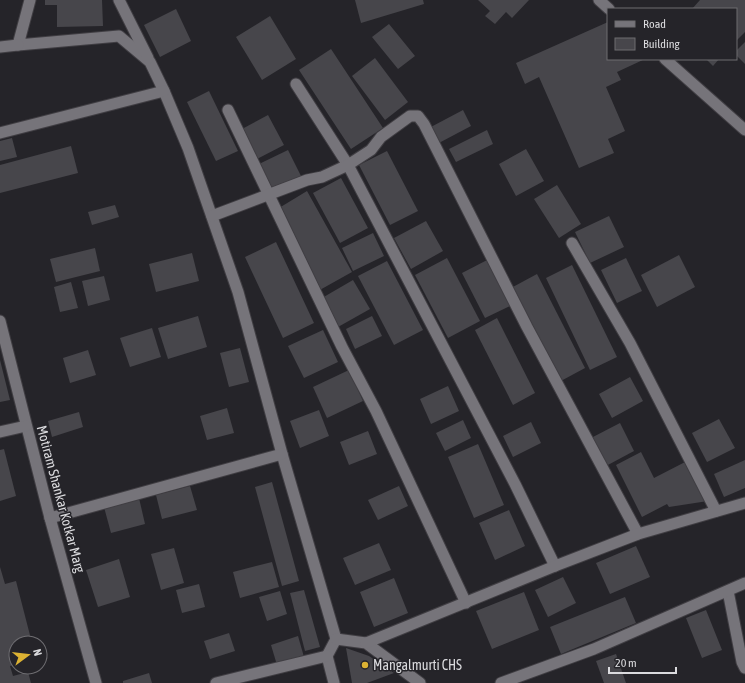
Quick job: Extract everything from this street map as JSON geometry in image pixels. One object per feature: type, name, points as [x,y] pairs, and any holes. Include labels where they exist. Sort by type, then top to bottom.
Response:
[{"type":"street","points":[[18,45],[30,0]]},
{"type":"street","points":[[119,0],[164,91],[188,148],[238,292],[282,454],[336,640],[327,656],[334,683]]},
{"type":"street","points":[[599,0],[608,8]]},
{"type":"street","points":[[0,48],[119,36],[150,62]]},
{"type":"street","points":[[666,60],[745,130]]},
{"type":"street","points":[[296,84],[348,165],[515,484],[555,566]]},
{"type":"street","points":[[0,133],[164,91]]},
{"type":"street","points":[[228,110],[342,347],[376,412],[466,603]]},
{"type":"street","points":[[212,216],[307,180],[322,177],[348,165],[371,150],[381,137],[410,116],[418,116],[424,124],[527,327],[638,534]]},
{"type":"street","points":[[572,243],[630,343],[716,511]]},
{"type":"street","name":"Motiram Shankar Kotkar Marg","points":[[0,321],[50,518],[96,683]]},
{"type":"street","points":[[0,432],[26,426]]},
{"type":"street","points":[[50,518],[282,454]]},
{"type":"street","points":[[336,640],[366,643],[638,534],[745,503]]},
{"type":"street","points":[[501,683],[594,649],[745,583]]},
{"type":"street","points":[[728,591],[742,662],[745,668]]},
{"type":"street","points":[[366,643],[420,683]]},
{"type":"street","points":[[216,683],[327,656]]},
{"type":"building","points":[[45,0],[102,0],[103,26],[57,27],[57,5],[45,5]]},
{"type":"building","points":[[355,0],[423,0],[424,4],[361,23]]},
{"type":"building","points":[[478,0],[529,0],[512,18],[506,12],[495,24],[485,16],[490,11]]},
{"type":"building","points":[[700,0],[745,0],[745,32],[737,40],[737,8],[693,8]]},
{"type":"building","points":[[176,9],[191,41],[160,57],[144,25]]},
{"type":"building","points":[[270,16],[296,59],[262,80],[236,37]]},
{"type":"building","points":[[607,22],[607,60],[643,60],[617,72],[621,80],[606,87],[625,131],[608,139],[614,153],[579,168],[539,77],[525,84],[516,63]]},
{"type":"building","points":[[389,24],[415,56],[398,69],[372,37]]},
{"type":"building","points":[[745,42],[745,64],[737,56],[737,50]]},
{"type":"building","points":[[331,49],[383,128],[351,149],[299,70]]},
{"type":"building","points":[[375,58],[408,102],[385,120],[352,76]]},
{"type":"building","points":[[707,60],[718,60],[713,66]]},
{"type":"building","points":[[209,91],[238,151],[216,161],[187,102]]},
{"type":"building","points":[[463,110],[471,126],[437,144],[429,128]]},
{"type":"building","points":[[268,115],[284,145],[257,159],[242,129]]},
{"type":"building","points":[[487,130],[493,144],[456,162],[449,149]]},
{"type":"building","points":[[12,138],[17,157],[0,161],[0,141]]},
{"type":"building","points":[[71,146],[78,173],[0,193],[0,165]]},
{"type":"building","points":[[526,149],[544,181],[516,196],[499,164]]},
{"type":"building","points":[[288,150],[301,176],[272,190],[259,164]]},
{"type":"building","points":[[387,151],[418,211],[390,225],[359,165]]},
{"type":"building","points":[[341,178],[368,228],[340,243],[313,193]]},
{"type":"building","points":[[557,185],[581,224],[559,238],[534,199]]},
{"type":"building","points":[[307,191],[352,272],[318,291],[279,208]]},
{"type":"building","points":[[115,205],[119,217],[92,225],[88,212]]},
{"type":"building","points":[[609,216],[624,247],[590,263],[575,232]]},
{"type":"building","points":[[426,221],[443,251],[411,269],[394,238]]},
{"type":"building","points":[[373,233],[384,256],[353,271],[342,248]]},
{"type":"building","points":[[276,242],[314,323],[283,338],[245,257]]},
{"type":"building","points":[[95,248],[100,271],[56,282],[50,259]]},
{"type":"building","points":[[192,253],[199,281],[156,292],[149,264]]},
{"type":"building","points":[[679,255],[695,287],[657,307],[641,275]]},
{"type":"building","points":[[447,258],[480,321],[448,338],[415,275]]},
{"type":"building","points":[[491,258],[514,304],[485,318],[462,273]]},
{"type":"building","points":[[626,258],[642,291],[617,303],[601,270]]},
{"type":"building","points":[[387,261],[423,330],[394,345],[358,276]]},
{"type":"building","points":[[572,265],[617,357],[590,370],[546,278]]},
{"type":"building","points":[[537,274],[585,368],[559,382],[511,288]]},
{"type":"building","points":[[104,276],[110,300],[88,306],[82,281]]},
{"type":"building","points":[[353,280],[370,309],[338,327],[322,298]]},
{"type":"building","points":[[71,282],[78,308],[60,312],[54,287]]},
{"type":"building","points":[[198,316],[207,347],[168,359],[158,328]]},
{"type":"building","points":[[372,316],[382,336],[355,349],[346,329]]},
{"type":"building","points":[[497,318],[535,393],[513,405],[475,330]]},
{"type":"building","points":[[152,328],[161,357],[130,367],[120,338]]},
{"type":"building","points":[[323,330],[338,362],[304,378],[288,346]]},
{"type":"building","points":[[240,348],[249,382],[229,387],[220,353]]},
{"type":"building","points":[[88,350],[96,375],[70,383],[63,358]]},
{"type":"building","points":[[0,360],[10,400],[0,402]]},
{"type":"building","points":[[349,370],[363,401],[327,418],[313,387]]},
{"type":"building","points":[[630,377],[643,401],[612,418],[599,394]]},
{"type":"building","points":[[448,386],[459,411],[431,424],[420,399]]},
{"type":"building","points":[[227,408],[234,433],[207,440],[200,416]]},
{"type":"building","points":[[319,410],[329,436],[300,448],[290,421]]},
{"type":"building","points":[[79,412],[83,427],[52,437],[48,421]]},
{"type":"building","points":[[719,419],[735,448],[707,462],[692,433]]},
{"type":"building","points":[[463,420],[471,438],[445,451],[436,433]]},
{"type":"building","points":[[531,422],[541,443],[513,457],[503,436]]},
{"type":"building","points":[[620,423],[634,451],[606,466],[591,438]]},
{"type":"building","points":[[368,431],[377,454],[349,465],[340,442]]},
{"type":"building","points":[[478,444],[504,505],[474,518],[448,457]]},
{"type":"building","points":[[4,449],[16,496],[0,501],[0,450]]},
{"type":"building","points":[[641,452],[654,478],[687,461],[708,501],[669,507],[667,504],[642,517],[616,465]]},
{"type":"building","points":[[745,460],[745,488],[724,497],[714,474]]},
{"type":"building","points":[[272,482],[299,581],[282,586],[255,487]]},
{"type":"building","points":[[190,486],[197,510],[162,519],[156,495]]},
{"type":"building","points":[[399,486],[408,506],[378,520],[368,500]]},
{"type":"building","points":[[139,498],[145,524],[111,533],[104,507]]},
{"type":"building","points":[[509,510],[525,546],[495,560],[479,523]]},
{"type":"building","points":[[379,543],[391,570],[355,585],[343,558]]},
{"type":"building","points":[[636,546],[650,577],[610,594],[596,563]]},
{"type":"building","points":[[174,548],[184,583],[161,590],[151,554]]},
{"type":"building","points":[[119,559],[130,597],[98,607],[86,570]]},
{"type":"building","points":[[272,562],[279,587],[240,598],[233,572]]},
{"type":"building","points":[[0,567],[5,584],[16,581],[30,635],[8,635],[8,675],[29,675],[31,683],[0,683]]},
{"type":"building","points":[[563,577],[576,603],[548,617],[535,590]]},
{"type":"building","points":[[394,578],[408,613],[374,627],[360,592]]},
{"type":"building","points":[[199,584],[205,607],[182,613],[176,590]]},
{"type":"building","points":[[304,590],[320,647],[305,651],[290,593]]},
{"type":"building","points":[[280,591],[287,614],[267,621],[259,597]]},
{"type":"building","points":[[524,592],[539,630],[492,649],[476,611]]},
{"type":"building","points":[[625,597],[636,623],[561,654],[550,627]]},
{"type":"building","points":[[706,610],[722,650],[702,658],[686,618]]},
{"type":"building","points":[[229,633],[235,651],[210,659],[204,641]]},
{"type":"building","points":[[298,636],[304,657],[277,665],[271,645]]},
{"type":"building","name":"Mangalmurti CHS","points":[[346,648],[369,656],[394,673],[367,683],[352,683]]},
{"type":"building","points":[[616,654],[626,683],[604,683],[596,661]]},
{"type":"building","points":[[149,673],[152,683],[123,683],[123,681]]},
{"type":"place","name":"Mangalmurti CHS","points":[[365,665]]}]
